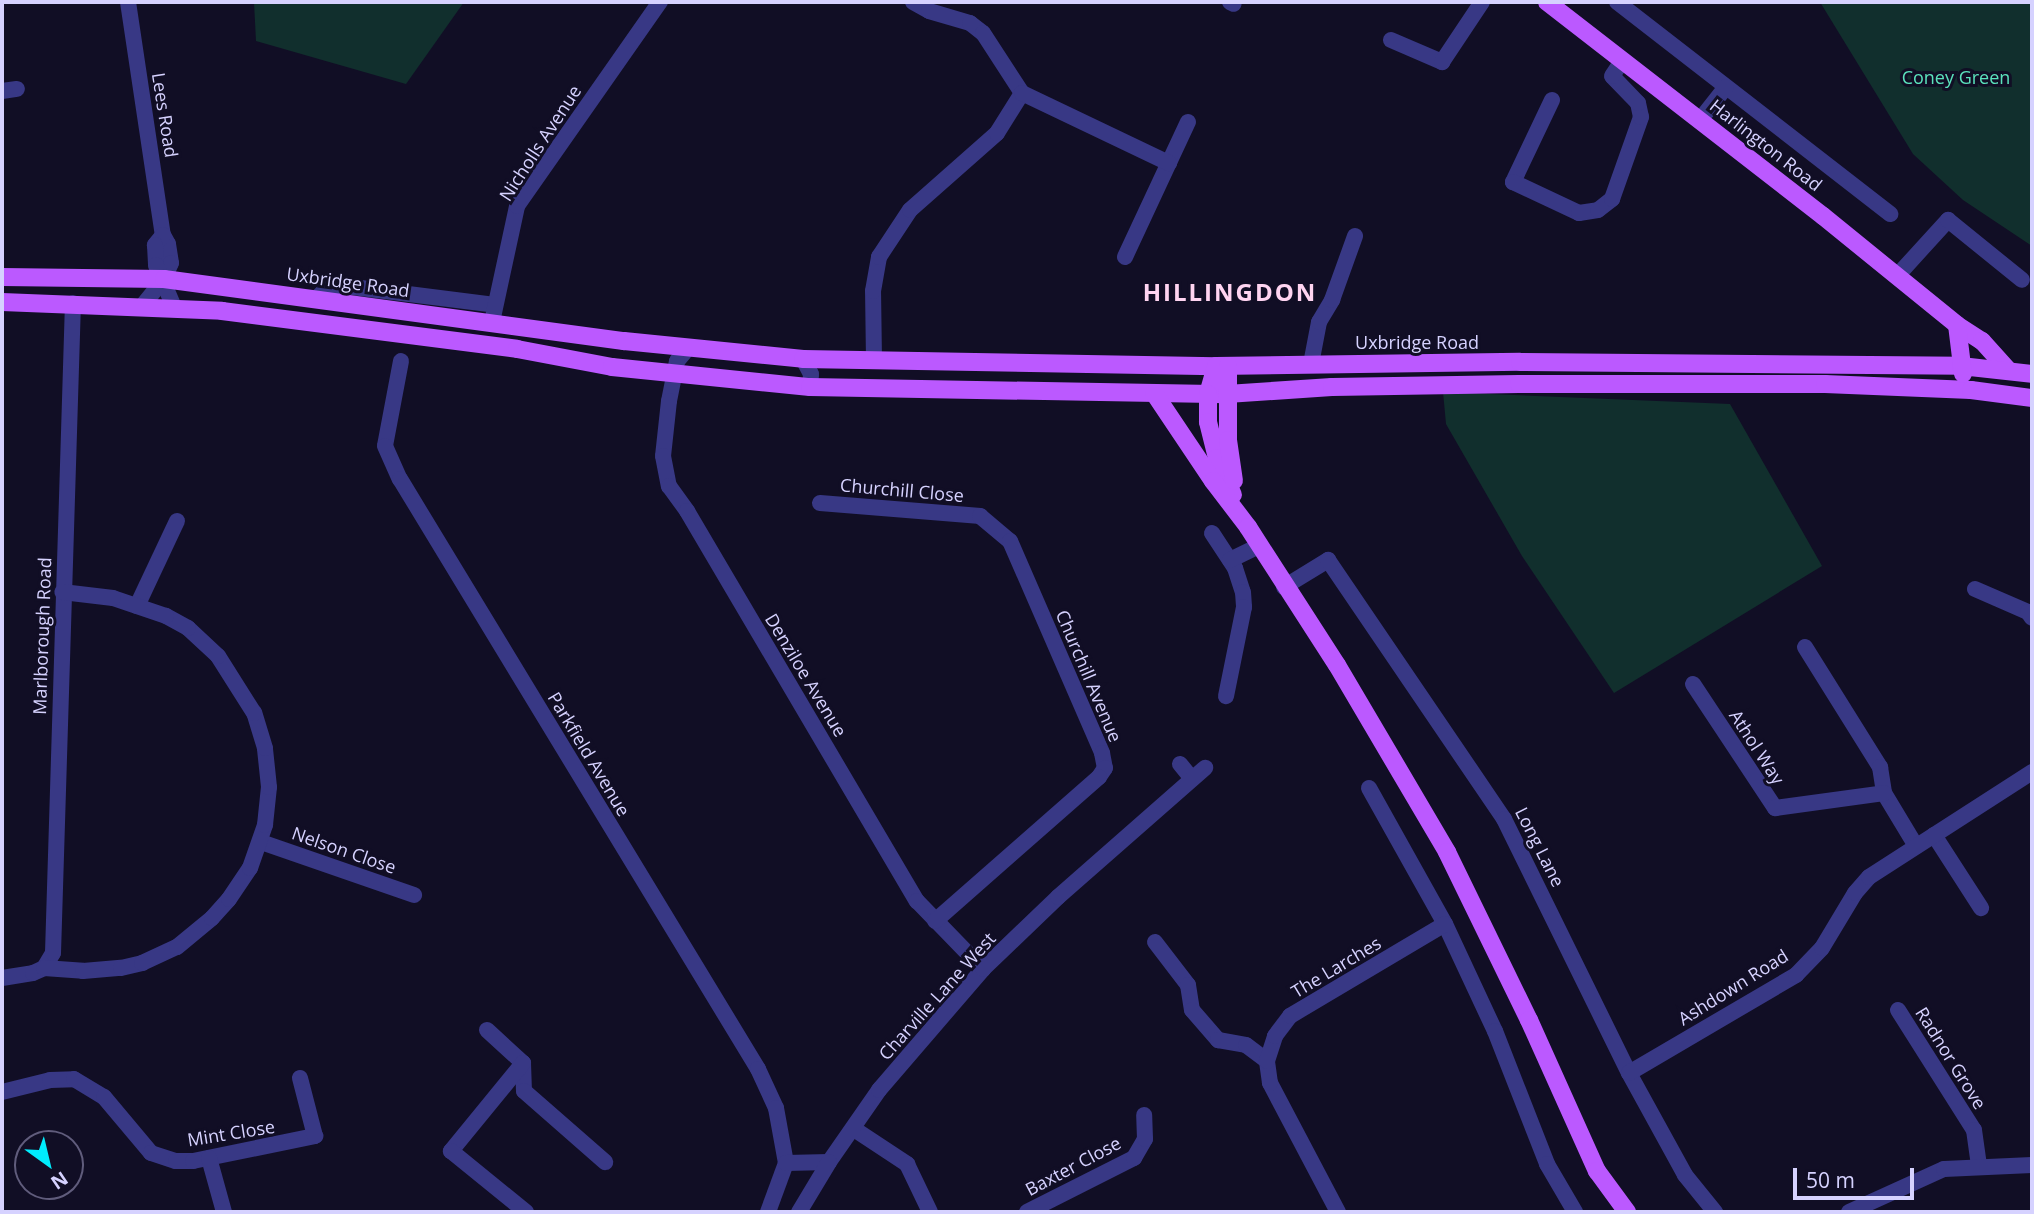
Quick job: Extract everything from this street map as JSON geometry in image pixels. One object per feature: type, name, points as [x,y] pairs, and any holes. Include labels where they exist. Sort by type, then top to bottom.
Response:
[{"type":"main road","name":"Harlington Road","points":[[1547,2],[1700,120],[1957,326],[1982,341],[2009,371]]},
{"type":"main road","name":"Uxbridge Road","points":[[2,277],[164,279],[316,299],[493,314],[688,348],[803,359],[1222,366],[1520,362],[1961,366],[2032,374]]},
{"type":"main road","points":[[2,302],[174,307],[362,327],[673,374],[810,387],[1227,394],[1332,387],[1825,384],[1971,390],[2032,398]]},
{"type":"main road","points":[[1957,326],[1961,366],[1971,390]]},
{"type":"main road","points":[[1222,366],[1208,394],[1208,422],[1217,458],[1248,527],[1284,587],[1337,665],[1457,869],[1597,1171],[1627,1212]]},
{"type":"main road","points":[[1222,366],[1227,394],[1228,440],[1240,510]]},
{"type":"main road","points":[[1154,393],[1213,481],[1248,527]]},
{"type":"street","name":"Lees Road","points":[[128,2],[163,235],[168,244],[171,263],[164,279],[174,307]]},
{"type":"street","name":"Nicholls Avenue","points":[[493,314],[517,206],[660,2]]},
{"type":"street","points":[[914,2],[929,11],[970,23],[983,33],[1010,79],[1022,93],[1169,163]]},
{"type":"street","points":[[1391,40],[1442,62],[1482,2]]},
{"type":"street","points":[[1617,2],[1890,214]]},
{"type":"street","points":[[1552,100],[1513,182],[1579,213],[1598,210],[1612,199],[1641,117],[1638,103],[1612,76],[1622,61]]},
{"type":"street","points":[[1700,120],[1726,87]]},
{"type":"street","points":[[874,360],[873,291],[879,257],[910,210],[997,133],[1022,93]]},
{"type":"street","points":[[1125,257],[1188,122]]},
{"type":"street","points":[[1897,276],[1948,220],[2022,280]]},
{"type":"street","points":[[1311,364],[1320,322],[1332,300],[1355,236]]},
{"type":"street","points":[[142,306],[164,279]]},
{"type":"street","name":"Marlborough Road","points":[[44,968],[53,953],[61,592],[73,303]]},
{"type":"street","points":[[673,374],[677,361],[688,348]]},
{"type":"street","points":[[803,359],[811,374],[810,387]]},
{"type":"street","name":"Parkfield Avenue","points":[[401,361],[385,446],[400,479],[758,1069],[776,1108],[786,1163]]},
{"type":"street","name":"Denziloe Avenue","points":[[673,374],[663,456],[669,485],[687,511],[917,901],[983,969]]},
{"type":"street","name":"Churchill Close","points":[[820,503],[980,516]]},
{"type":"street","name":"Churchill Avenue","points":[[936,921],[1068,805],[1105,768],[1102,753],[1010,541],[980,516]]},
{"type":"street","points":[[137,606],[177,521]]},
{"type":"street","points":[[1212,533],[1230,560],[1243,592],[1244,607],[1226,696]]},
{"type":"street","points":[[1230,560],[1259,546]]},
{"type":"street","name":"Long Lane","points":[[1284,587],[1328,560],[1504,819],[1629,1073],[1685,1175],[1715,1212]]},
{"type":"street","points":[[1975,589],[2028,612],[2032,618]]},
{"type":"street","points":[[2,978],[33,973],[44,968],[83,971],[121,968],[142,963],[177,947],[212,918],[229,899],[250,868],[261,842],[269,787],[265,748],[254,713],[230,672],[205,642],[166,617],[113,598],[61,592]]},
{"type":"street","points":[[1805,647],[1880,767],[1884,793],[1916,846]]},
{"type":"street","name":"Athol Way","points":[[1693,684],[1775,808],[1884,793]]},
{"type":"street","points":[[1180,764],[1192,779]]},
{"type":"street","name":"Charville Lane West","points":[[799,1212],[829,1162],[855,1129],[879,1090],[983,969],[1058,897],[1205,768]]},
{"type":"street","name":"Ashdown Road","points":[[1629,1073],[1796,975],[1822,948],[1855,893],[1868,877],[2032,772]]},
{"type":"street","points":[[1369,788],[1445,924],[1495,1031],[1547,1164],[1575,1212]]},
{"type":"street","points":[[1934,835],[1980,908]]},
{"type":"street","name":"Nelson Close","points":[[261,842],[414,895]]},
{"type":"street","name":"The Larches","points":[[1267,1061],[1275,1036],[1290,1016],[1445,924]]},
{"type":"street","points":[[1155,942],[1188,985],[1192,1010],[1218,1040],[1246,1045],[1267,1061],[1270,1083],[1338,1212]]},
{"type":"street","name":"Radnor Grove","points":[[1898,1010],[1973,1130],[1979,1167]]},
{"type":"street","points":[[487,1030],[523,1063],[524,1091],[605,1163]]},
{"type":"street","points":[[523,1063],[451,1151],[526,1212]]},
{"type":"street","name":"Mint Close","points":[[2,1092],[50,1080],[74,1079],[104,1097],[151,1153],[176,1161],[209,1158],[315,1136],[300,1078]]},
{"type":"street","name":"Baxter Close","points":[[1027,1212],[1135,1158],[1145,1139],[1144,1115]]},
{"type":"street","points":[[855,1129],[907,1164],[930,1212]]},
{"type":"street","points":[[209,1158],[225,1212]]},
{"type":"street","points":[[768,1212],[786,1163],[829,1162]]},
{"type":"street","points":[[1849,1212],[1944,1169],[2032,1165]]},
{"type":"green space","points":[[254,2],[464,2],[406,84],[256,41]]},
{"type":"green space","name":"Coney Green","points":[[1820,2],[2032,2],[2032,246],[1963,200],[1913,154]]},
{"type":"green space","points":[[1443,392],[1730,404],[1822,566],[1614,693],[1522,556],[1446,424]]},
{"type":"district","name":"HILLINGDON","points":[[1230,292]]}]
